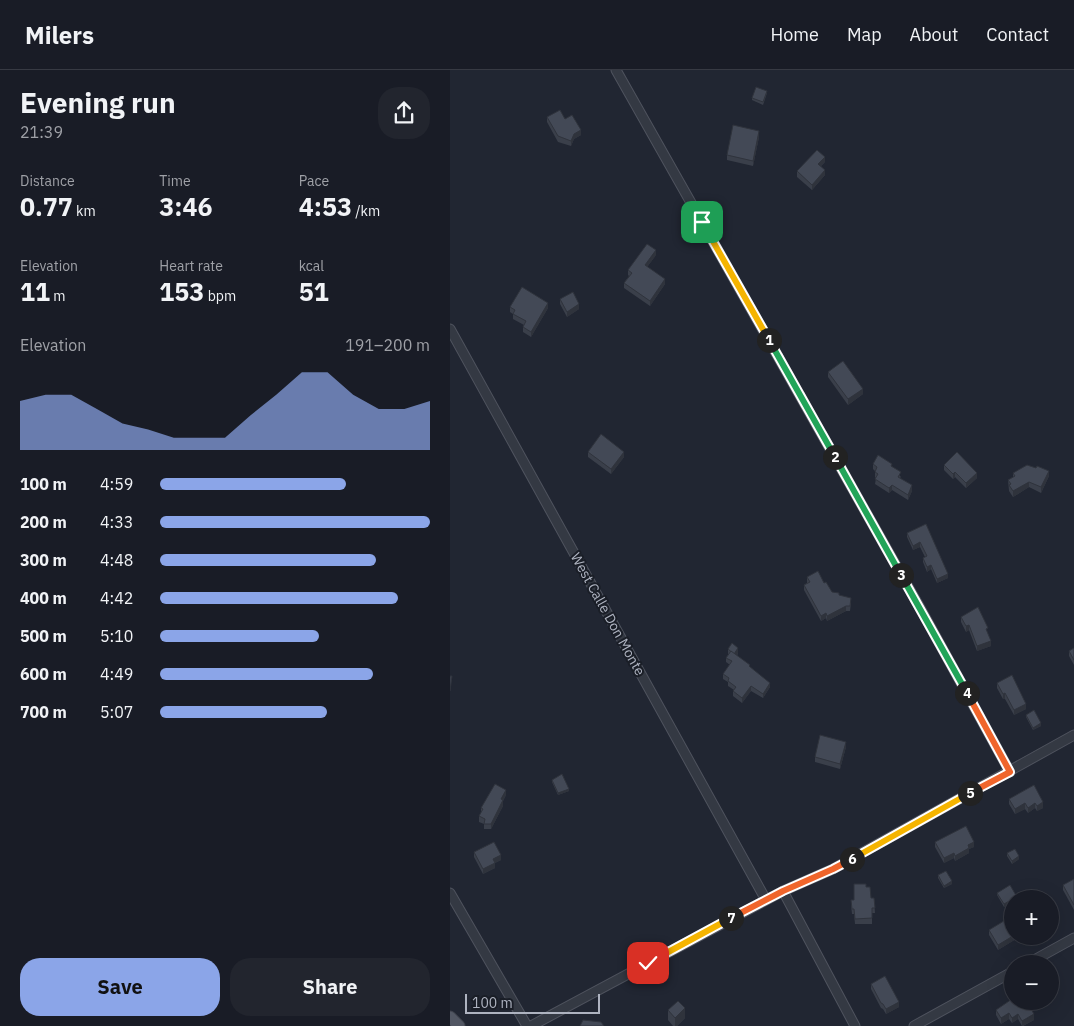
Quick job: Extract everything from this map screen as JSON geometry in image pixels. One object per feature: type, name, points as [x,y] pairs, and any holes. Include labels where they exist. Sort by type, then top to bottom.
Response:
[{"type":"main road","points":[[450,1017],[459,1026]]},
{"type":"street","points":[[616,70],[898,569],[1010,772]]},
{"type":"street","name":"West Calle Don Monte","points":[[450,329],[766,900]]},
{"type":"street","points":[[531,1026],[783,891],[833,869],[1074,735]]},
{"type":"street","points":[[783,891],[856,1026]]},
{"type":"street","points":[[450,892],[527,1026]]},
{"type":"street","points":[[1043,955],[1074,938]]},
{"type":"street","points":[[914,1026],[1004,976]]},
{"type":"building","points":[[756,87],[767,91],[763,102],[752,98]]},
{"type":"building","points":[[560,110],[565,119],[572,115],[581,130],[574,134],[571,141],[558,136],[547,117]]},
{"type":"building","points":[[733,125],[759,131],[753,161],[727,155]]},
{"type":"building","points":[[817,150],[825,157],[818,164],[825,170],[812,185],[797,171]]},
{"type":"building","points":[[647,244],[656,250],[645,265],[665,279],[650,301],[624,283],[632,273],[628,270]]},
{"type":"building","points":[[522,287],[548,303],[531,332],[523,327],[526,321],[513,314],[515,310],[510,307]]},
{"type":"building","points":[[573,292],[579,304],[567,312],[560,299]]},
{"type":"building","points":[[843,361],[863,389],[848,399],[828,372]]},
{"type":"building","points":[[601,434],[624,452],[611,469],[588,452]]},
{"type":"building","points":[[957,452],[977,473],[966,483],[955,472],[953,474],[944,465]]},
{"type":"building","points":[[878,455],[901,472],[898,477],[912,485],[908,495],[892,485],[889,488],[875,479],[878,474],[875,472],[877,467],[873,464]]},
{"type":"building","points":[[1027,465],[1036,468],[1037,466],[1049,471],[1041,487],[1029,482],[1013,491],[1008,480],[1015,476],[1013,473]]},
{"type":"building","points":[[926,524],[948,574],[937,579],[931,565],[927,567],[923,558],[927,556],[920,542],[913,546],[907,533]]},
{"type":"building","points":[[818,571],[824,583],[826,582],[832,592],[851,598],[850,606],[846,606],[827,616],[826,613],[821,616],[804,585],[810,582],[807,577]]},
{"type":"building","points":[[978,607],[988,628],[986,629],[991,641],[977,646],[969,625],[966,626],[961,617]]},
{"type":"building","points":[[732,643],[738,648],[734,654],[728,649]]},
{"type":"building","points":[[1074,648],[1074,660],[1069,651]]},
{"type":"building","points":[[731,651],[770,683],[763,694],[751,686],[742,698],[733,691],[736,687],[723,674],[732,661],[726,658]]},
{"type":"building","points":[[1012,675],[1026,704],[1014,710],[997,683]]},
{"type":"building","points":[[1034,710],[1041,723],[1033,728],[1026,715]]},
{"type":"building","points":[[820,735],[846,742],[840,764],[815,757]]},
{"type":"building","points":[[562,774],[569,789],[558,793],[552,780]]},
{"type":"building","points":[[495,784],[506,790],[491,824],[484,824],[485,819],[479,816],[483,809],[481,808]]},
{"type":"building","points":[[1034,785],[1043,802],[1037,806],[1035,803],[1028,808],[1025,803],[1015,809],[1009,799]]},
{"type":"building","points":[[966,826],[974,842],[968,845],[969,848],[955,856],[954,853],[944,858],[935,842]]},
{"type":"building","points":[[494,842],[501,855],[493,859],[495,863],[483,869],[474,852]]},
{"type":"building","points":[[1015,849],[1019,856],[1012,861],[1007,853]]},
{"type":"building","points":[[946,871],[952,881],[944,886],[938,875]]},
{"type":"building","points":[[1074,879],[1074,905],[1063,885]]},
{"type":"building","points":[[854,884],[866,884],[866,887],[870,887],[871,898],[874,898],[875,908],[872,908],[872,918],[855,919],[851,900],[854,900]]},
{"type":"building","points":[[1010,885],[1013,890],[1004,890],[1004,904],[997,893]]},
{"type":"building","points":[[1004,921],[1004,941],[998,945],[989,930]]},
{"type":"building","points":[[885,976],[899,1002],[886,1009],[871,984]]},
{"type":"building","points":[[678,1001],[685,1008],[675,1018],[668,1010]]},
{"type":"building","points":[[1004,1004],[1004,1010],[1032,1010],[1034,1014],[1022,1021],[1018,1014],[1012,1018],[1009,1013],[1001,1018],[996,1010]]},
{"type":"building","points":[[583,1020],[601,1022],[604,1026],[580,1026]]},
{"type":"route","points":[[648,963],[783,891],[833,869],[1010,772],[920,608],[702,222]]}]
